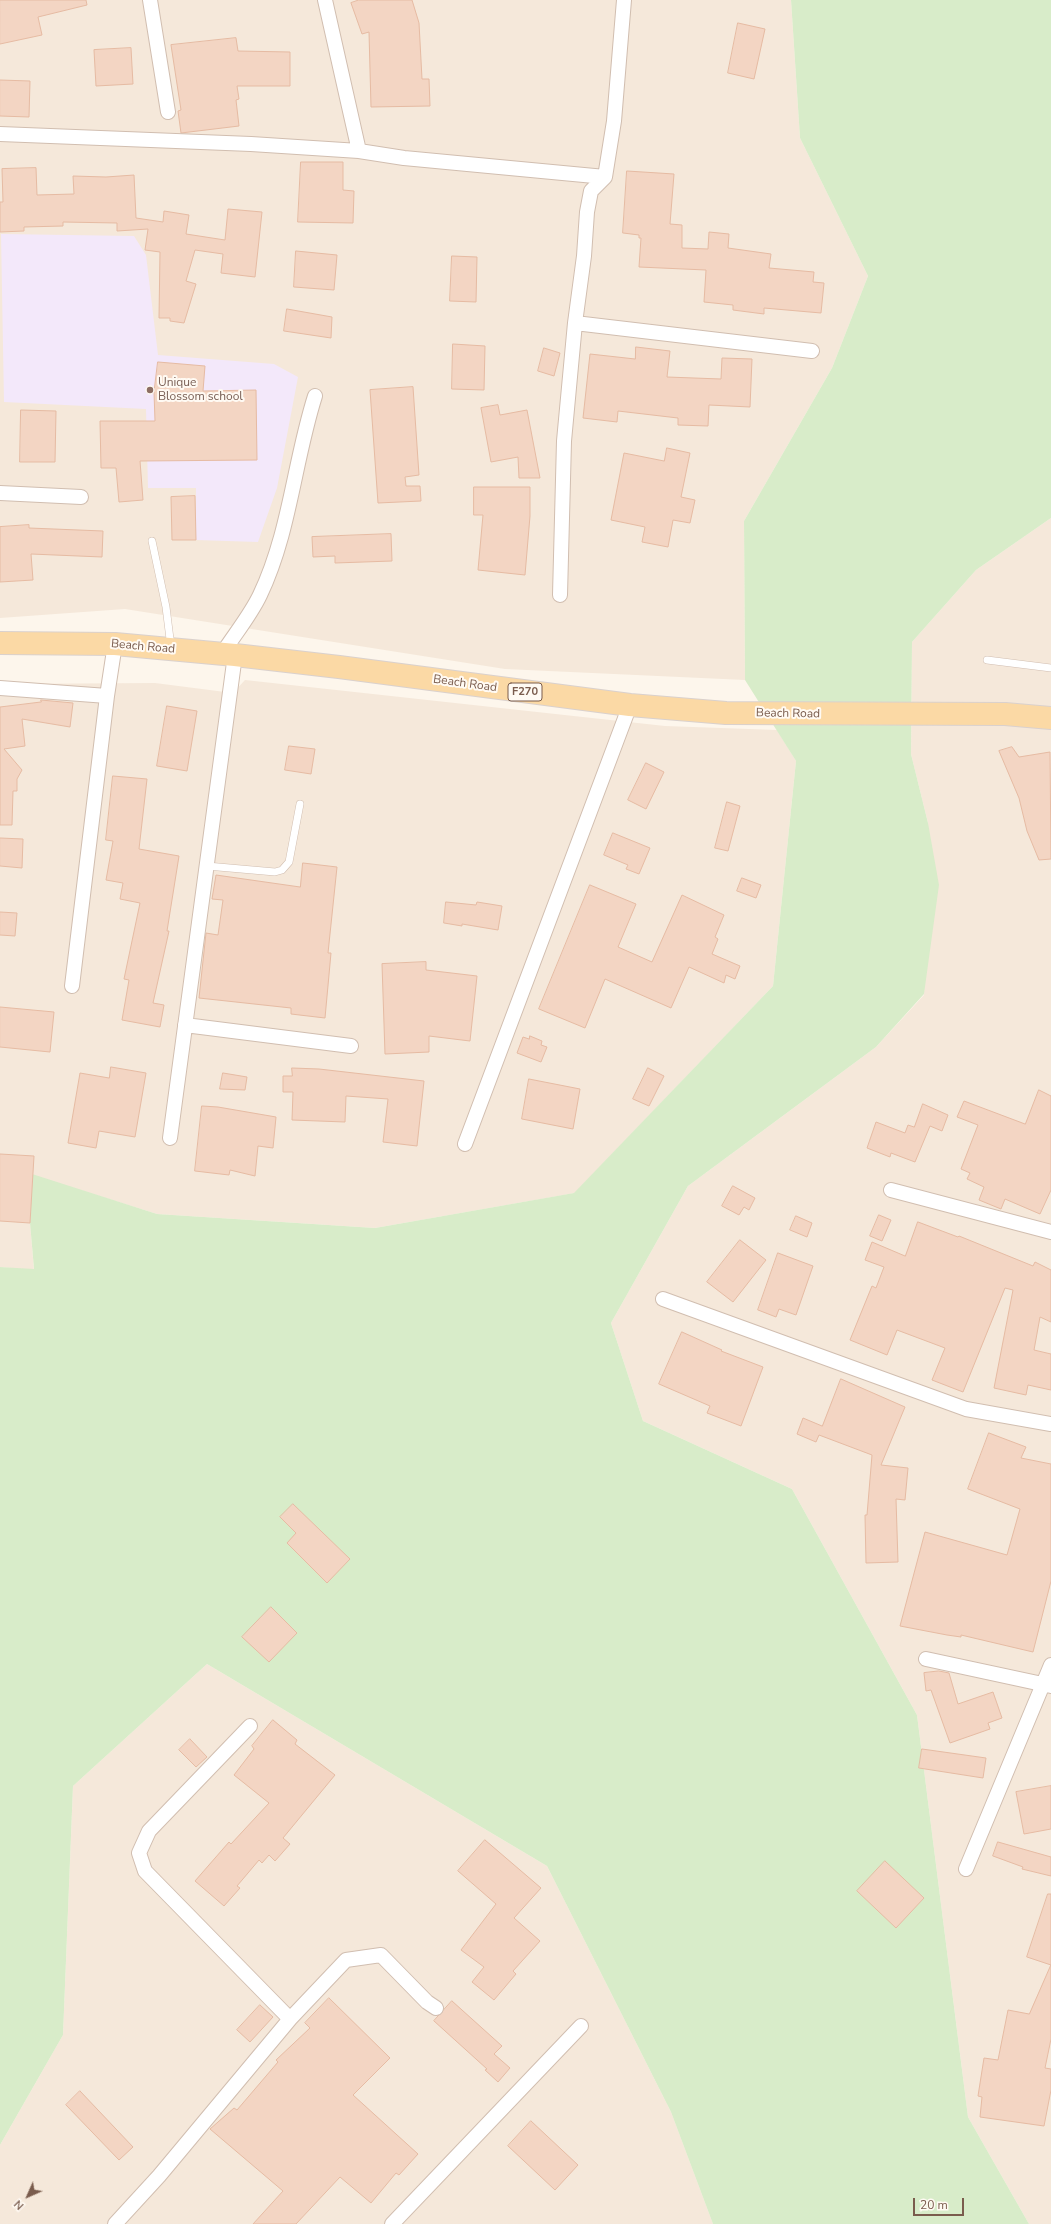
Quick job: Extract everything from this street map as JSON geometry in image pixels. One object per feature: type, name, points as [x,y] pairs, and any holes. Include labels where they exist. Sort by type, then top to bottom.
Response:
[{"type":"main road","name":"Beach Road","points":[[0,643],[115,644],[228,654],[347,668],[630,706],[726,713],[1004,714],[1051,718]]},
{"type":"street","points":[[150,0],[168,112]]},
{"type":"street","points":[[325,0],[359,151]]},
{"type":"street","points":[[560,595],[564,441],[575,324],[591,191],[605,177],[614,121],[624,0]]},
{"type":"street","points":[[0,134],[243,143],[359,151],[404,158],[605,177]]},
{"type":"street","points":[[575,324],[812,351]]},
{"type":"street","points":[[170,1138],[207,866],[228,654],[260,596],[273,563],[293,492],[299,454],[314,396]]},
{"type":"street","points":[[0,493],[81,497]]},
{"type":"street","points":[[72,986],[107,696],[115,644]]},
{"type":"street","points":[[0,688],[107,696]]},
{"type":"street","points":[[465,1144],[630,706]]},
{"type":"street","points":[[185,1025],[351,1046]]},
{"type":"street","points":[[891,1190],[1051,1232]]},
{"type":"street","points":[[663,1299],[966,1409],[1051,1424]]},
{"type":"street","points":[[926,1659],[1047,1685]]},
{"type":"street","points":[[966,1869],[1047,1685],[1051,1666]]},
{"type":"street","points":[[250,1726],[149,1831],[139,1853],[145,1871],[290,2019]]},
{"type":"street","points":[[115,2224],[159,2176],[290,2019],[346,1960],[382,1955],[427,2002],[436,2008]]},
{"type":"street","points":[[392,2224],[581,2026]]},
{"type":"lane","points":[[152,541],[166,607],[171,650]]},
{"type":"lane","points":[[986,660],[1051,668]]},
{"type":"lane","points":[[207,866],[274,872],[282,870],[288,862],[300,804]]},
{"type":"shaded area","points":[[0,0],[791,0],[800,138],[868,276],[832,368],[744,521],[745,680],[505,669],[125,609],[0,618]]},
{"type":"shaded area","name":"Unique Blossom school","points":[[1,234],[134,236],[146,255],[158,355],[274,364],[298,377],[277,488],[258,542],[196,540],[196,488],[148,488],[146,409],[4,402]]},
{"type":"shaded area","points":[[1051,518],[1051,2224],[1029,2224],[968,2117],[917,1715],[792,1489],[643,1421],[611,1323],[688,1186],[876,1047],[924,995],[928,823],[911,754],[912,642],[976,570]]},
{"type":"shaded area","points":[[245,680],[665,726],[777,730],[796,761],[773,986],[575,1193],[375,1228],[157,1214],[32,1175],[30,1223],[34,1270],[0,1267],[0,684],[155,683],[233,693]]},
{"type":"shaded area","points":[[207,1664],[547,1866],[671,2112],[713,2224],[0,2224],[0,2145],[63,2035],[73,1786]]},
{"type":"green space","points":[[791,0],[1051,0],[1051,518],[976,570],[912,642],[911,754],[928,823],[939,885],[924,994],[876,1047],[688,1186],[611,1323],[643,1421],[792,1489],[917,1715],[968,2117],[1029,2224],[713,2224],[671,2112],[547,1866],[207,1664],[73,1786],[63,2035],[0,2145],[0,1267],[34,1269],[30,1223],[32,1174],[157,1214],[375,1228],[574,1193],[773,986],[796,761],[745,680],[744,521],[832,368],[868,276],[800,138]]},
{"type":"building","points":[[0,0],[86,0],[87,5],[38,17],[42,35],[0,44]]},
{"type":"building","points":[[359,0],[412,0],[419,23],[422,79],[429,79],[430,106],[371,107],[369,32],[362,34],[351,3]]},
{"type":"building","points":[[738,23],[765,29],[754,79],[728,73]]},
{"type":"building","points":[[236,38],[238,51],[290,52],[290,86],[237,86],[239,99],[236,100],[239,126],[181,133],[178,111],[181,110],[171,45]]},
{"type":"building","points":[[131,48],[133,84],[96,86],[94,50]]},
{"type":"building","points":[[0,80],[30,81],[29,117],[0,116]]},
{"type":"building","points":[[301,162],[343,162],[343,190],[354,191],[353,223],[298,222]]},
{"type":"building","points":[[36,168],[37,195],[74,194],[73,176],[106,177],[134,175],[136,218],[163,222],[164,211],[189,215],[186,234],[225,240],[228,209],[262,212],[255,277],[221,273],[223,254],[195,250],[186,281],[196,284],[184,323],[170,321],[170,318],[159,318],[160,252],[145,250],[148,229],[117,231],[117,223],[63,222],[63,226],[24,227],[24,231],[0,232],[0,202],[3,202],[2,169]]},
{"type":"building","points":[[627,171],[674,174],[670,224],[682,225],[682,248],[708,249],[709,232],[729,234],[728,248],[771,254],[769,268],[814,272],[813,282],[824,283],[821,313],[764,308],[764,314],[733,310],[733,305],[704,302],[706,270],[639,267],[641,238],[639,238],[639,235],[623,233]]},
{"type":"building","points":[[296,251],[337,255],[334,290],[294,287]]},
{"type":"building","points":[[452,256],[477,257],[476,302],[450,301]]},
{"type":"building","points":[[287,309],[332,317],[331,338],[284,331]]},
{"type":"building","points":[[453,344],[485,346],[484,390],[452,389]]},
{"type":"building","points":[[636,347],[670,351],[667,377],[721,379],[722,358],[752,359],[750,407],[709,405],[708,426],[678,425],[678,418],[618,411],[617,422],[583,418],[590,354],[635,359]]},
{"type":"building","points":[[544,348],[560,353],[554,376],[538,371]]},
{"type":"building","points":[[158,362],[205,366],[203,391],[256,390],[257,460],[140,461],[143,500],[119,502],[116,468],[101,468],[100,421],[155,421],[154,392]]},
{"type":"building","points":[[413,387],[419,475],[405,477],[406,486],[420,486],[421,501],[378,503],[370,390]]},
{"type":"building","points":[[498,405],[500,415],[527,410],[540,478],[519,478],[518,457],[491,462],[481,408]]},
{"type":"building","points":[[21,410],[56,411],[55,462],[20,462]]},
{"type":"building","points":[[667,448],[690,453],[681,497],[695,500],[690,523],[673,520],[668,547],[642,542],[645,527],[611,520],[624,453],[664,461]]},
{"type":"building","points":[[474,487],[530,487],[530,516],[525,575],[478,570],[483,515],[474,515]]},
{"type":"building","points":[[195,496],[196,540],[172,540],[171,497]]},
{"type":"building","points":[[29,525],[29,528],[103,531],[102,557],[31,554],[33,580],[0,582],[0,527]]},
{"type":"building","points":[[391,534],[392,561],[335,563],[335,556],[313,557],[312,537]]},
{"type":"building","points":[[41,700],[73,703],[70,727],[22,719],[25,746],[4,749],[22,770],[17,779],[17,791],[13,791],[12,825],[0,825],[0,707],[41,702]]},
{"type":"building","points":[[167,706],[197,711],[187,771],[157,766]]},
{"type":"building","points":[[289,746],[315,749],[311,774],[285,770]]},
{"type":"building","points":[[1012,747],[1019,757],[1050,752],[1051,859],[1039,860],[1027,831],[1019,798],[999,751]]},
{"type":"building","points":[[646,763],[664,772],[646,809],[628,800]]},
{"type":"building","points":[[113,776],[147,779],[139,849],[179,856],[167,931],[169,931],[153,1003],[164,1005],[160,1027],[122,1020],[129,980],[124,979],[140,903],[120,899],[123,883],[106,880],[113,841],[106,840]]},
{"type":"building","points":[[727,802],[740,806],[728,851],[715,848]]},
{"type":"building","points":[[613,833],[650,848],[639,874],[626,869],[628,865],[604,855]]},
{"type":"building","points":[[0,838],[23,839],[22,868],[0,866]]},
{"type":"building","points":[[303,863],[337,867],[328,953],[331,953],[325,1018],[291,1014],[291,1008],[199,998],[206,933],[218,935],[223,900],[212,899],[216,875],[300,887]]},
{"type":"building","points":[[742,878],[761,885],[756,898],[737,891]]},
{"type":"building","points":[[590,885],[636,904],[618,947],[652,962],[682,895],[724,915],[715,937],[718,939],[712,954],[740,966],[735,979],[726,975],[724,983],[689,967],[671,1008],[605,979],[585,1028],[539,1009]]},
{"type":"building","points":[[446,902],[476,905],[477,902],[502,906],[498,930],[462,924],[462,926],[444,923]]},
{"type":"building","points":[[0,912],[17,913],[15,936],[0,935]]},
{"type":"building","points":[[426,962],[426,970],[477,976],[470,1041],[429,1036],[429,1052],[385,1054],[382,964]]},
{"type":"building","points":[[0,1007],[54,1012],[50,1052],[0,1047]]},
{"type":"building","points":[[530,1036],[542,1041],[541,1045],[547,1047],[541,1062],[517,1053],[523,1037],[529,1039]]},
{"type":"building","points":[[111,1067],[146,1073],[135,1137],[99,1131],[96,1148],[68,1143],[80,1073],[109,1078]]},
{"type":"building","points":[[292,1068],[319,1069],[424,1081],[417,1146],[383,1142],[388,1099],[346,1096],[345,1122],[292,1120],[293,1092],[283,1092],[283,1076],[292,1076]]},
{"type":"building","points":[[648,1068],[664,1076],[649,1106],[633,1099]]},
{"type":"building","points":[[223,1073],[247,1077],[245,1090],[220,1089]]},
{"type":"building","points":[[529,1079],[580,1089],[573,1129],[522,1119]]},
{"type":"building","points":[[1039,1090],[1051,1096],[1051,1190],[1040,1214],[1005,1199],[1001,1209],[979,1200],[984,1187],[967,1179],[970,1173],[961,1169],[978,1125],[957,1117],[964,1101],[1025,1124]]},
{"type":"building","points":[[923,1104],[948,1115],[942,1131],[930,1126],[915,1162],[891,1153],[890,1157],[867,1148],[876,1122],[905,1133],[908,1125],[914,1127]]},
{"type":"building","points":[[202,1106],[218,1107],[276,1117],[273,1148],[258,1146],[255,1176],[230,1170],[229,1175],[195,1171]]},
{"type":"building","points":[[0,1154],[34,1156],[30,1223],[0,1221]]},
{"type":"building","points":[[733,1186],[755,1198],[749,1210],[744,1207],[739,1215],[722,1206]]},
{"type":"building","points":[[879,1215],[891,1220],[882,1241],[870,1236]]},
{"type":"building","points":[[796,1216],[812,1223],[807,1237],[790,1230]]},
{"type":"building","points":[[918,1222],[958,1237],[959,1236],[1033,1266],[1035,1262],[1051,1270],[1051,1322],[1040,1317],[1034,1350],[1051,1354],[1051,1390],[1028,1385],[1026,1395],[994,1388],[1013,1290],[1005,1288],[963,1392],[932,1380],[945,1348],[897,1330],[887,1355],[850,1340],[872,1286],[876,1288],[884,1267],[865,1260],[872,1242],[905,1256]]},
{"type":"building","points":[[740,1240],[766,1260],[733,1302],[707,1282]]},
{"type":"building","points":[[778,1253],[813,1266],[796,1315],[779,1309],[776,1317],[758,1310]]},
{"type":"building","points":[[682,1332],[722,1350],[721,1351],[763,1367],[741,1426],[707,1413],[710,1406],[659,1384]]},
{"type":"building","points":[[841,1379],[905,1407],[881,1465],[908,1468],[905,1500],[896,1499],[898,1562],[866,1563],[865,1515],[867,1515],[872,1455],[819,1435],[816,1442],[797,1434],[803,1418],[822,1426]]},
{"type":"building","points":[[989,1433],[1026,1447],[1021,1458],[1051,1464],[1051,1581],[1033,1652],[961,1635],[961,1637],[947,1635],[900,1626],[925,1532],[1007,1555],[1020,1509],[968,1489]]},
{"type":"building","points":[[293,1504],[350,1559],[327,1583],[287,1543],[296,1533],[280,1517]]},
{"type":"building","points":[[271,1607],[297,1633],[269,1662],[242,1637]]},
{"type":"building","points":[[939,1671],[949,1673],[958,1704],[993,1692],[1002,1718],[988,1723],[990,1729],[950,1743],[931,1690],[926,1691],[924,1673]]},
{"type":"building","points":[[273,1720],[297,1740],[295,1744],[335,1775],[283,1838],[290,1844],[275,1861],[269,1855],[262,1863],[259,1860],[237,1886],[240,1888],[224,1906],[195,1881],[229,1842],[231,1844],[269,1803],[234,1775],[254,1749],[252,1746]]},
{"type":"building","points":[[190,1739],[207,1757],[196,1767],[179,1750]]},
{"type":"building","points":[[922,1749],[986,1758],[983,1778],[919,1768]]},
{"type":"building","points":[[1051,1786],[1051,1829],[1024,1834],[1016,1792]]},
{"type":"building","points":[[485,1840],[541,1888],[514,1918],[540,1941],[513,1971],[516,1974],[494,2000],[472,1982],[484,1967],[461,1950],[496,1904],[458,1871]]},
{"type":"building","points":[[998,1842],[1051,1857],[1051,1876],[1022,1869],[1023,1867],[993,1856]]},
{"type":"building","points":[[885,1861],[924,1898],[896,1928],[857,1891]]},
{"type":"building","points":[[1048,1894],[1051,1894],[1051,1965],[1027,1957]]},
{"type":"building","points":[[1051,1965],[1051,2039],[1045,2068],[1051,2069],[1051,2090],[1044,2126],[980,2117],[982,2097],[978,2096],[984,2058],[998,2060],[1008,2010],[1029,2014]]},
{"type":"building","points":[[329,1998],[390,2058],[353,2095],[418,2154],[399,2175],[396,2173],[371,2203],[340,2177],[296,2224],[253,2224],[283,2191],[210,2129],[234,2108],[237,2110],[278,2062],[276,2060],[310,2028],[305,2023]]},
{"type":"building","points":[[452,2001],[502,2046],[494,2054],[510,2068],[498,2082],[485,2070],[487,2069],[434,2021]]},
{"type":"building","points":[[260,2005],[273,2017],[250,2042],[237,2030]]},
{"type":"building","points":[[80,2091],[133,2147],[119,2160],[66,2105]]},
{"type":"building","points":[[531,2121],[578,2165],[555,2190],[508,2146]]},
{"type":"place","name":"Unique Blossom school","points":[[150,390]]}]
